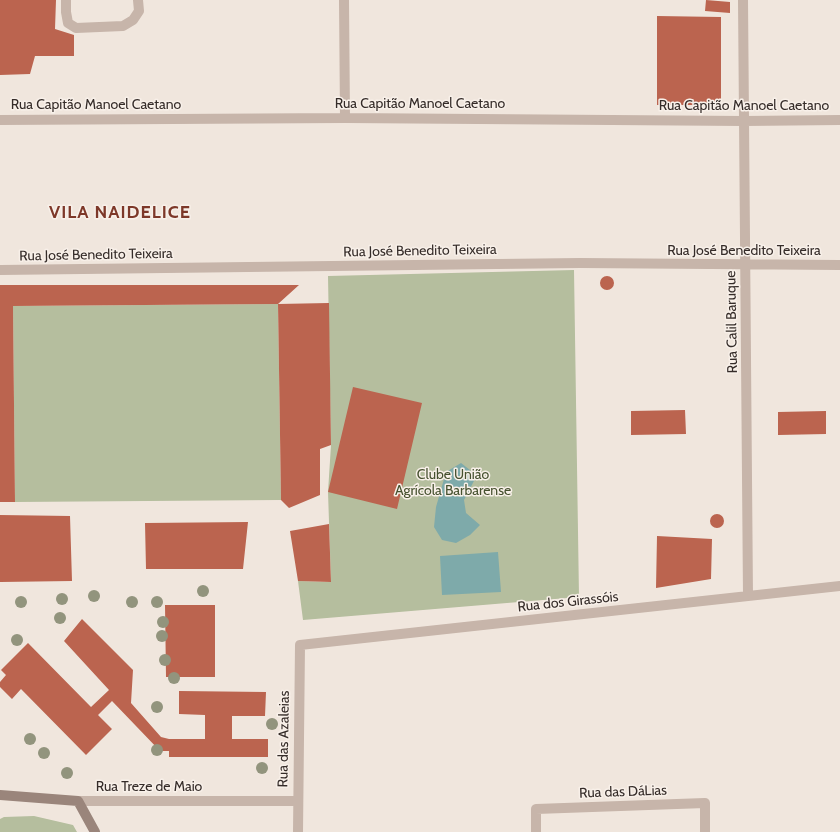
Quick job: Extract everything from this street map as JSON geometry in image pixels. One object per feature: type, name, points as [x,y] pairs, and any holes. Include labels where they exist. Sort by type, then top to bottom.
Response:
[{"type":"street","points":[[66,0],[68,23],[76,28],[123,26],[133,20],[138,11],[138,0]]},
{"type":"street","points":[[344,0],[345,118]]},
{"type":"street","name":"Rua Calil Baruque","points":[[743,0],[748,596]]},
{"type":"street","name":"Rua Capitão Manoel Caetano","points":[[0,120],[345,118],[744,121],[840,120]]},
{"type":"street","name":"Rua José Benedito Teixeira","points":[[0,270],[580,263],[840,265]]},
{"type":"street","name":"Rua dos Girassóis","points":[[300,645],[840,586]]},
{"type":"street","name":"Rua das Azaleias","points":[[298,832],[300,645]]},
{"type":"street","name":"Rua Treze de Maio","points":[[0,795],[78,801],[298,801]]},
{"type":"street","points":[[78,801],[94,832]]},
{"type":"street","name":"Rua das DáLias","points":[[536,832],[536,809],[705,803],[705,832]]},
{"type":"green space","name":"Clube União Agrícola Barbarense","points":[[574,270],[579,597],[303,620],[298,581],[331,582],[328,492],[331,445],[328,276]]},
{"type":"green space","points":[[278,304],[281,500],[15,502],[13,306]]},
{"type":"green space","points":[[34,816],[73,825],[77,832],[0,832],[0,819],[4,817]]},
{"type":"water","points":[[461,463],[470,470],[475,479],[464,500],[466,513],[480,525],[470,535],[456,543],[442,540],[434,527],[436,507],[446,472]]},
{"type":"water","points":[[498,552],[501,592],[442,595],[440,556]]},
{"type":"building","points":[[0,0],[56,0],[55,29],[74,35],[74,56],[35,56],[30,74],[0,75]]},
{"type":"building","points":[[706,0],[730,2],[730,13],[705,11]]},
{"type":"building","points":[[657,16],[721,17],[721,105],[657,105]]},
{"type":"building","points":[[607,276],[612,278],[614,283],[612,288],[607,290],[602,288],[600,283],[602,278]]},
{"type":"building","points":[[0,285],[299,285],[278,304],[13,306],[15,502],[0,502]]},
{"type":"building","points":[[329,303],[331,445],[320,449],[320,495],[289,508],[281,500],[278,304]]},
{"type":"building","points":[[353,387],[422,403],[397,509],[328,492]]},
{"type":"building","points":[[685,410],[686,434],[631,435],[631,411]]},
{"type":"building","points":[[826,411],[826,434],[778,435],[778,412]]},
{"type":"building","points":[[714,514],[720,514],[724,518],[724,524],[720,528],[714,528],[710,524],[710,518]]},
{"type":"building","points":[[0,515],[70,516],[72,581],[0,582]]},
{"type":"building","points":[[248,522],[243,569],[146,569],[145,523]]},
{"type":"building","points":[[329,524],[331,582],[298,581],[290,531]]},
{"type":"building","points":[[657,536],[712,539],[711,579],[656,588]]},
{"type":"building","points":[[165,605],[215,605],[215,677],[166,677]]},
{"type":"building","points":[[82,619],[133,670],[131,703],[161,737],[169,739],[205,739],[205,715],[179,714],[179,691],[266,692],[265,716],[232,716],[232,739],[268,739],[268,757],[169,757],[169,751],[160,751],[112,701],[98,715],[112,729],[86,755],[21,689],[12,699],[0,687],[0,682],[6,675],[1,670],[28,643],[91,707],[109,690],[64,641]]},
{"type":"district","name":"VILA NAIDELICE","points":[[120,213]]}]
